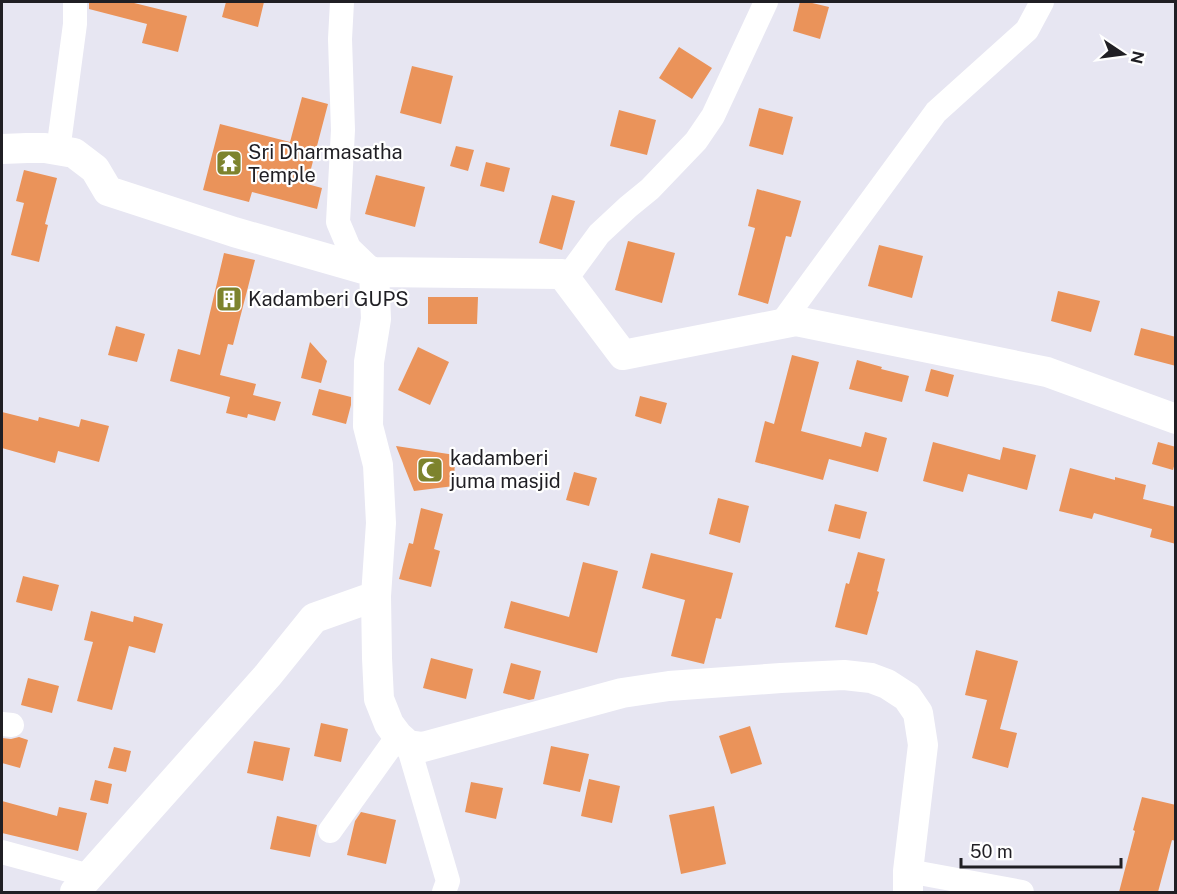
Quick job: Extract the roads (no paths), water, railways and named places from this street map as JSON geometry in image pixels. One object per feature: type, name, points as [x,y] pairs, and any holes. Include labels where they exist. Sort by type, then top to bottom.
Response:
[{"type":"street","points":[[58,151],[75,24],[75,2]]},
{"type":"street","points":[[342,2],[340,39],[343,130],[338,222],[349,248],[375,272],[376,319],[369,362],[368,426],[378,465],[381,523],[376,596],[379,699],[389,724],[403,741],[448,881],[444,892]]},
{"type":"street","points":[[566,279],[599,234],[650,189],[696,141],[713,116],[765,2]]},
{"type":"street","points":[[780,325],[936,112],[1027,30],[1042,2]]},
{"type":"street","points":[[2,149],[27,147],[74,153],[95,169],[108,191],[234,232],[375,272],[562,274],[623,355],[796,321],[1047,372],[1176,419]]},
{"type":"street","points":[[2,852],[83,884],[268,675],[314,618],[376,596]]},
{"type":"street","points":[[403,741],[423,747],[622,693],[669,686],[844,675],[871,678],[887,684],[907,697],[918,713],[923,745],[908,882],[1022,892]]},
{"type":"street","points":[[330,831],[403,741]]},
{"type":"place","name":"Sri Dharmasatha Temple","points":[[229,163]]},
{"type":"place","name":"Kadamberi GUPS","points":[[229,299]]},
{"type":"place","name":"kadamberi juma masjid","points":[[430,470]]}]
